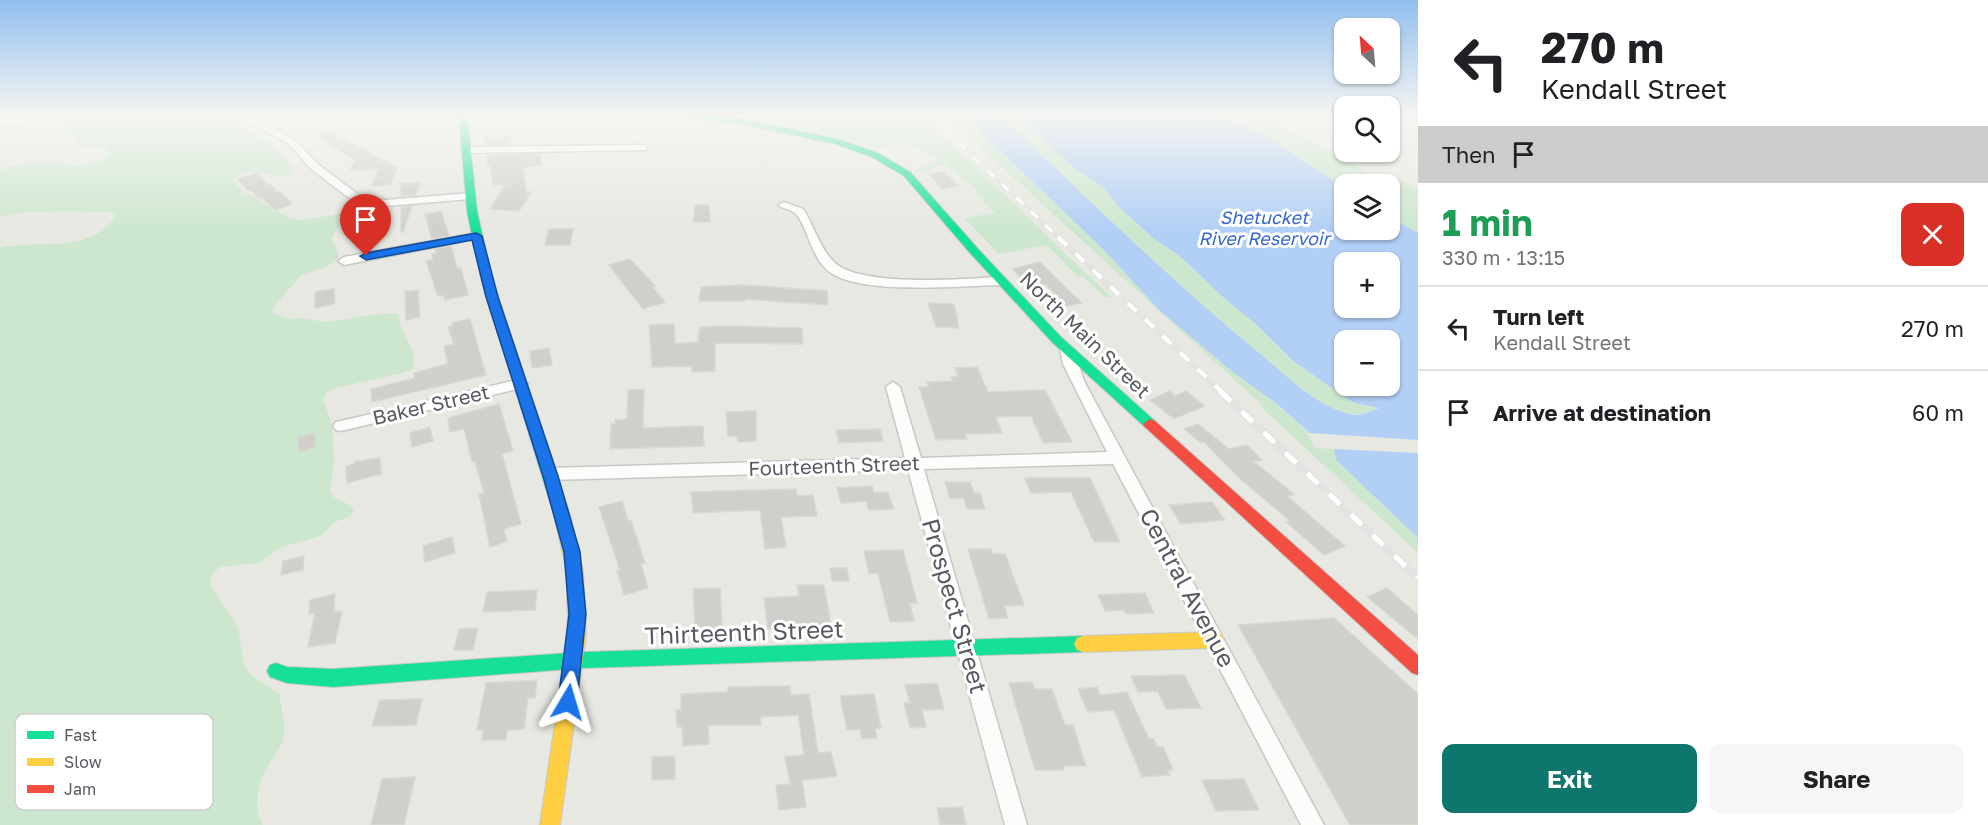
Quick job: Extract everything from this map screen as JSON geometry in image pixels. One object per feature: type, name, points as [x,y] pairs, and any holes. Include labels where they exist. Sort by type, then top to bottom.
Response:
[{"type":"street","points":[[303,154],[315,167],[352,195],[366,202],[386,203],[470,196]]},
{"type":"street","points":[[466,154],[476,236],[492,297],[550,474],[572,552],[575,572],[578,614],[550,825]]},
{"type":"street","name":"North Main Street","points":[[870,154],[883,159],[915,181],[1001,281],[1067,349],[1418,667]]},
{"type":"street","points":[[784,205],[799,211],[824,259],[835,271],[854,279],[936,283],[1001,281]]},
{"type":"street","points":[[344,261],[476,236]]},
{"type":"street","name":"Central Avenue","points":[[1067,349],[1073,373],[1313,825]]},
{"type":"street","name":"Baker Street","points":[[341,426],[521,384]]},
{"type":"street","name":"Prospect Street","points":[[892,387],[1016,825]]},
{"type":"street","name":"Fourteenth Street","points":[[550,474],[1118,458]]},
{"type":"street","name":"Thirteenth Street","points":[[276,671],[287,675],[333,678],[573,661],[1215,640]]},
{"type":"green space","points":[[107,154],[280,154],[288,161],[293,172],[287,175],[247,173],[239,175],[233,181],[245,192],[288,217],[300,220],[365,210],[393,211],[383,218],[343,220],[331,239],[338,252],[338,258],[326,267],[301,275],[272,309],[274,314],[290,319],[300,318],[326,322],[381,314],[399,314],[402,328],[414,355],[412,370],[336,388],[327,392],[323,400],[330,418],[333,438],[334,462],[330,492],[335,498],[352,506],[354,510],[351,516],[335,522],[321,536],[282,547],[259,563],[220,567],[210,579],[212,588],[238,627],[244,664],[250,674],[280,694],[284,735],[259,786],[257,802],[263,825],[0,825],[0,248],[79,241],[94,236],[106,228],[116,215],[112,212],[56,211],[0,216],[0,170],[32,163],[91,165],[100,162]]},
{"type":"green space","points":[[928,154],[961,154],[1111,297],[1105,297],[1082,276],[1078,277],[1047,245],[999,254],[964,218],[995,213],[976,193],[978,192],[946,164],[919,172],[916,170],[940,160]]},
{"type":"green space","points":[[987,154],[1003,154],[1103,249],[1160,311],[1310,433],[1307,433],[1315,448],[1334,449],[1336,460],[1418,538],[1418,553],[1261,407],[1263,406]]},
{"type":"green space","points":[[1041,154],[1059,154],[1074,168],[1103,187],[1120,208],[1148,234],[1182,258],[1226,300],[1257,325],[1293,361],[1334,389],[1334,396],[1344,396],[1354,403],[1380,409],[1353,415],[1324,404],[1312,397],[1225,325]]},
{"type":"green space","points":[[1292,154],[1334,154],[1334,162],[1350,162],[1368,174],[1334,174],[1334,181]]},
{"type":"green space","points":[[1400,179],[1418,190],[1418,233],[1400,223]]},
{"type":"water","name":"Shetucket River Reservoir","points":[[1003,154],[1040,154],[1192,296],[1290,380],[1324,404],[1353,415],[1379,408],[1354,403],[1344,396],[1400,396],[1400,330],[1334,330],[1334,389],[1293,361],[1257,325],[1226,300],[1182,258],[1153,238],[1120,208],[1103,187],[1074,168],[1059,154],[1292,154],[1334,181],[1334,240],[1400,240],[1400,223],[1418,233],[1418,440],[1310,433],[1277,404],[1234,373],[1160,311],[1103,249]]},
{"type":"water","points":[[1334,449],[1418,453],[1418,538],[1336,460]]},
{"type":"building","points":[[344,154],[371,154],[397,168],[390,185],[372,186],[379,169],[350,170],[355,160]]},
{"type":"building","points":[[540,154],[542,165],[523,167],[526,192],[531,192],[519,211],[490,209],[506,184],[493,185],[491,165],[488,166],[486,155]]},
{"type":"building","points":[[944,172],[958,186],[942,189],[929,174]]},
{"type":"building","points":[[257,173],[292,204],[276,210],[261,197],[258,198],[251,190],[248,191],[237,179]]},
{"type":"building","points":[[420,183],[416,195],[401,196],[401,184]]},
{"type":"building","points":[[695,205],[709,205],[710,222],[694,222]]},
{"type":"building","points":[[412,206],[403,232],[401,232],[401,207]]},
{"type":"building","points":[[441,211],[449,236],[432,239],[425,214]]},
{"type":"building","points":[[549,229],[573,229],[570,245],[545,245]]},
{"type":"building","points":[[451,246],[457,268],[461,268],[468,295],[445,300],[444,295],[438,296],[426,261],[433,260],[432,254],[436,253],[435,249]]},
{"type":"building","points":[[630,259],[655,286],[652,287],[665,302],[643,309],[609,265]]},
{"type":"building","points":[[1040,262],[1082,303],[1067,306],[1045,284],[1030,287],[1012,269]]},
{"type":"building","points":[[743,285],[827,291],[828,305],[745,299],[745,301],[699,301],[701,287]]},
{"type":"building","points":[[334,289],[335,304],[315,308],[315,292]]},
{"type":"building","points":[[418,290],[420,317],[406,320],[405,292]]},
{"type":"building","points":[[928,303],[954,304],[959,328],[936,327]]},
{"type":"building","points":[[470,319],[486,375],[372,402],[371,389],[415,378],[414,373],[448,364],[444,346],[454,344],[448,327],[453,326],[452,323]]},
{"type":"building","points":[[674,324],[675,344],[698,342],[700,327],[729,326],[802,328],[803,344],[715,343],[715,371],[692,372],[692,366],[652,367],[649,325]]},
{"type":"building","points":[[549,348],[552,365],[532,368],[530,351]]},
{"type":"building","points":[[977,367],[988,392],[1045,390],[1072,442],[1043,443],[1031,416],[996,417],[1002,433],[965,434],[967,439],[936,440],[919,387],[929,387],[927,382],[953,381],[951,377],[958,376],[955,368]]},
{"type":"building","points":[[644,389],[643,428],[703,426],[704,446],[610,449],[611,424],[615,424],[615,420],[627,419],[628,390]]},
{"type":"building","points":[[1170,391],[1175,396],[1186,391],[1205,406],[1174,419],[1150,400]]},
{"type":"building","points":[[499,404],[513,451],[502,454],[521,524],[504,529],[507,541],[490,547],[479,494],[484,493],[475,461],[472,462],[464,429],[450,432],[448,418]]},
{"type":"building","points":[[756,411],[756,441],[738,442],[737,436],[728,436],[726,412]]},
{"type":"building","points":[[1198,424],[1229,449],[1247,445],[1262,460],[1253,461],[1294,494],[1288,497],[1345,546],[1324,555],[1286,522],[1290,521],[1236,475],[1204,442],[1201,443],[1184,429]]},
{"type":"building","points":[[430,427],[433,441],[412,447],[410,433]]},
{"type":"building","points":[[880,429],[883,441],[839,443],[836,430]]},
{"type":"building","points":[[315,433],[315,447],[299,452],[298,437]]},
{"type":"building","points":[[380,458],[381,474],[347,483],[346,466],[355,464],[355,462]]},
{"type":"building","points":[[1025,478],[1090,478],[1120,542],[1094,542],[1071,492],[1031,493]]},
{"type":"building","points":[[945,482],[970,482],[974,493],[980,493],[985,509],[967,509],[964,498],[950,499]]},
{"type":"building","points":[[872,486],[874,493],[888,492],[894,509],[869,510],[866,501],[841,503],[837,488]]},
{"type":"building","points":[[796,489],[797,496],[813,495],[817,516],[781,517],[786,547],[765,549],[760,510],[693,513],[691,492]]},
{"type":"building","points":[[622,501],[628,521],[631,520],[645,563],[641,564],[648,588],[624,595],[617,571],[620,570],[599,507]]},
{"type":"building","points":[[1212,502],[1225,520],[1181,524],[1169,505]]},
{"type":"building","points":[[452,537],[455,553],[425,562],[423,546]]},
{"type":"building","points":[[968,549],[991,549],[993,554],[1005,554],[1024,605],[1004,606],[1008,618],[989,619]]},
{"type":"building","points":[[903,550],[917,603],[910,603],[914,621],[890,622],[878,573],[869,574],[864,551]]},
{"type":"building","points":[[304,556],[303,570],[281,575],[283,561]]},
{"type":"building","points":[[830,568],[847,568],[849,581],[832,581]]},
{"type":"building","points":[[797,585],[824,585],[831,626],[768,629],[764,598],[799,596]]},
{"type":"building","points":[[720,588],[722,627],[695,628],[693,589]]},
{"type":"building","points":[[1387,588],[1418,615],[1418,639],[1367,597]]},
{"type":"building","points":[[537,590],[535,610],[483,612],[487,592]]},
{"type":"building","points":[[1145,593],[1154,613],[1126,614],[1124,610],[1105,611],[1098,595]]},
{"type":"building","points":[[335,594],[334,612],[342,611],[335,643],[308,647],[315,613],[309,614],[310,600]]},
{"type":"building","points":[[1334,618],[1418,694],[1418,825],[1350,825],[1238,625]]},
{"type":"building","points":[[478,628],[473,650],[454,650],[459,629]]},
{"type":"building","points":[[1184,675],[1201,708],[1166,709],[1158,691],[1138,692],[1131,676]]},
{"type":"building","points":[[537,680],[535,698],[528,698],[524,729],[507,730],[506,740],[482,740],[483,730],[477,730],[486,683]]},
{"type":"building","points":[[1032,682],[1035,689],[1052,689],[1065,725],[1073,725],[1086,766],[1063,766],[1064,770],[1035,770],[1009,683]]},
{"type":"building","points":[[937,683],[944,709],[922,710],[926,727],[910,728],[904,703],[910,703],[905,685]]},
{"type":"building","points":[[790,686],[791,695],[809,694],[818,753],[831,752],[837,776],[802,780],[806,807],[779,810],[776,785],[790,784],[785,757],[804,755],[798,715],[760,717],[761,725],[708,725],[709,744],[683,746],[682,727],[677,727],[676,710],[681,710],[681,694],[728,692],[728,687]]},
{"type":"building","points":[[1097,687],[1100,695],[1127,692],[1149,739],[1154,739],[1157,747],[1163,747],[1173,770],[1167,770],[1170,775],[1142,777],[1114,710],[1088,712],[1078,689]]},
{"type":"building","points":[[874,694],[881,728],[875,729],[877,738],[862,739],[860,729],[847,730],[840,696]]},
{"type":"building","points":[[422,699],[416,725],[372,726],[380,700]]},
{"type":"building","points":[[675,756],[675,779],[652,780],[652,757]]},
{"type":"building","points":[[415,777],[404,825],[371,825],[382,779]]},
{"type":"building","points":[[1244,779],[1259,810],[1216,811],[1202,780]]},
{"type":"building","points":[[962,807],[966,825],[940,825],[937,808]]},
{"type":"railway","points":[[970,154],[1059,238]]},
{"type":"railway","points":[[1058,237],[1222,392]]},
{"type":"railway","points":[[1220,391],[1418,578]]},
{"type":"traffic: fast","points":[[467,154],[472,211],[486,278],[562,515]]},
{"type":"traffic: fast","points":[[871,154],[907,174],[975,252],[1057,340],[1150,424]]},
{"type":"traffic: fast","points":[[276,671],[287,675],[333,678],[584,660],[1083,644]]},
{"type":"traffic: slow","points":[[550,825],[577,635],[575,572],[562,515]]},
{"type":"traffic: slow","points":[[1083,644],[1215,640]]},
{"type":"traffic: jam","points":[[1150,424],[1418,667]]},
{"type":"route","points":[[366,256],[476,236],[492,297],[551,476],[572,552],[578,614],[568,702]]}]
